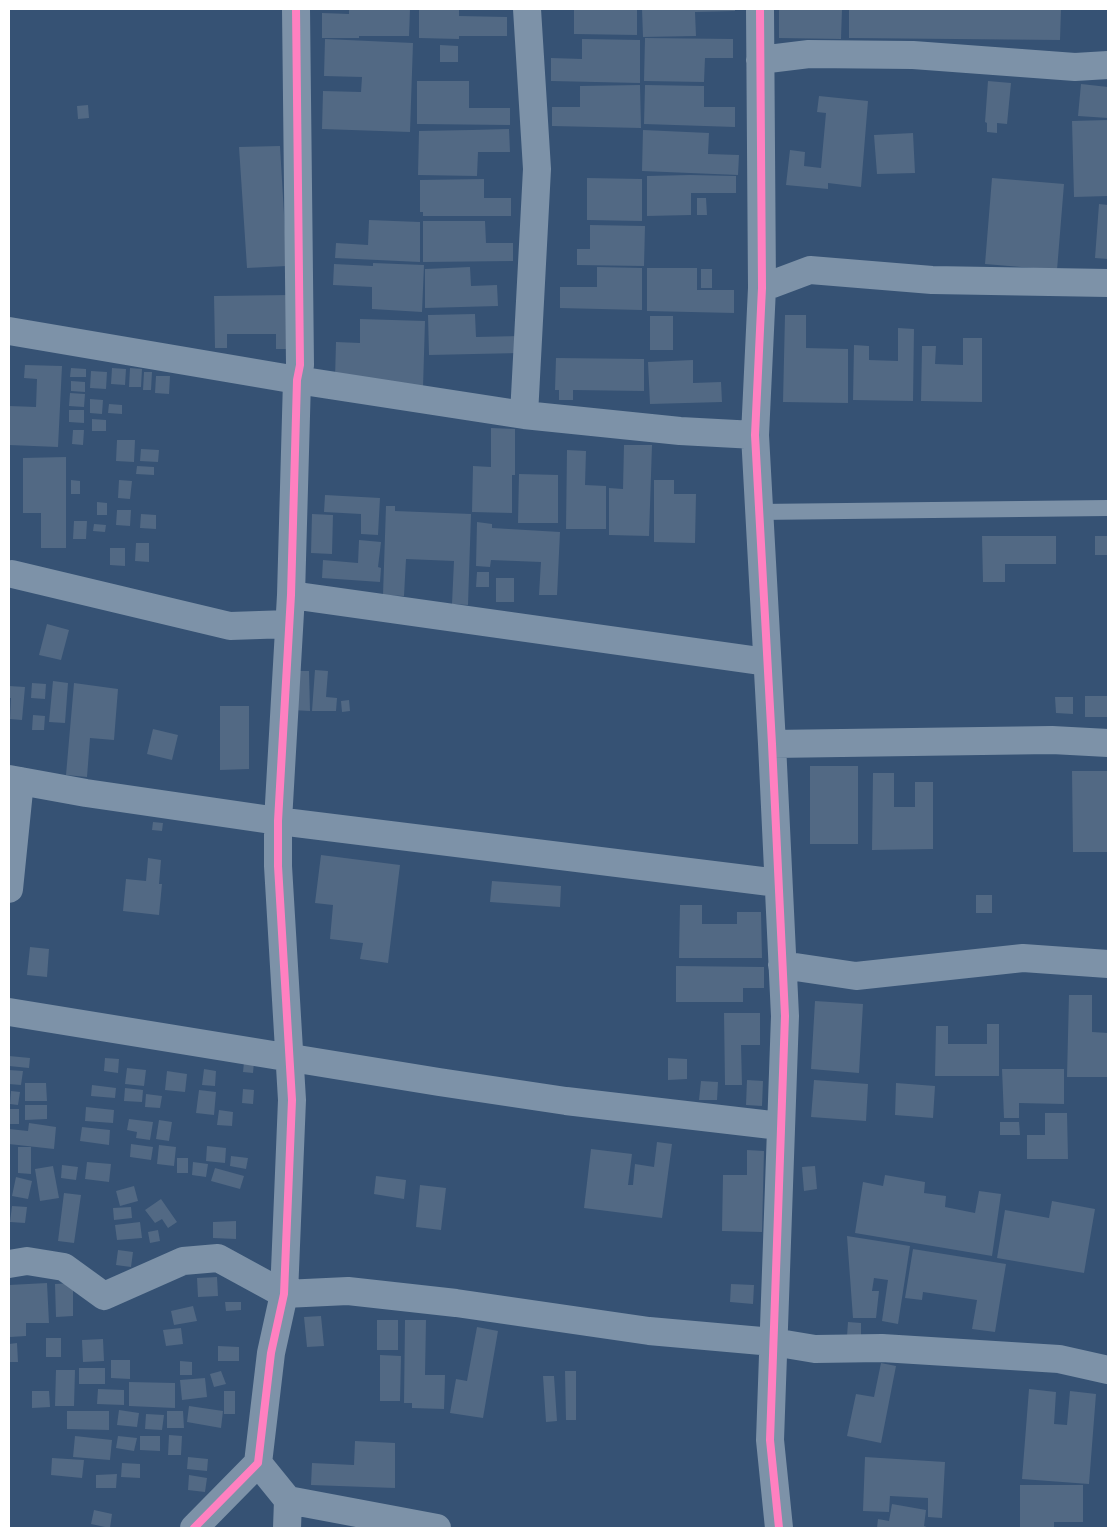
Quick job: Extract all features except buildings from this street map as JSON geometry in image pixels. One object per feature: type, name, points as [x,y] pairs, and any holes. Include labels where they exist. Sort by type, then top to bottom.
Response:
[{"type":"street","points":[[194,1528],[258,1463],[271,1353],[284,1294],[292,1100],[278,866],[278,821],[290,595],[297,380],[300,365],[296,9]]},
{"type":"street","points":[[524,415],[537,169],[527,9]]},
{"type":"street","points":[[760,9],[762,288],[755,435],[772,744],[784,1016],[770,1440],[779,1528]]},
{"type":"street","points":[[760,60],[809,54],[913,54],[1076,67],[1108,65]]},
{"type":"street","points":[[762,288],[810,270],[932,280],[1108,283]]},
{"type":"street","points":[[9,330],[297,380],[524,415],[680,431],[755,435]]},
{"type":"street","points":[[10,579],[230,626],[288,624]]},
{"type":"street","points":[[290,595],[767,662]]},
{"type":"street","points":[[772,744],[1052,740],[1108,743]]},
{"type":"street","points":[[9,889],[14,780],[86,793],[278,821],[778,883]]},
{"type":"street","points":[[782,965],[856,976],[1023,958],[1108,964]]},
{"type":"street","points":[[9,1012],[290,1059],[566,1101],[780,1126]]},
{"type":"street","points":[[9,1264],[27,1261],[64,1267],[104,1296],[183,1262],[218,1258],[284,1294],[348,1291],[456,1303],[649,1331],[773,1342],[815,1349],[882,1348],[1059,1359],[1108,1370]]},
{"type":"street","points":[[258,1463],[288,1500],[437,1528]]},
{"type":"street","points":[[287,1528],[288,1500]]},
{"type":"lane","points":[[758,512],[1108,508]]},
{"type":"cycle path","points":[[194,1528],[258,1463],[271,1353],[284,1294],[292,1100],[278,866],[278,821],[291,595],[297,380],[300,365],[296,9]]},
{"type":"cycle path","points":[[760,9],[762,288],[755,435],[785,1016],[770,1440],[779,1528]]}]
